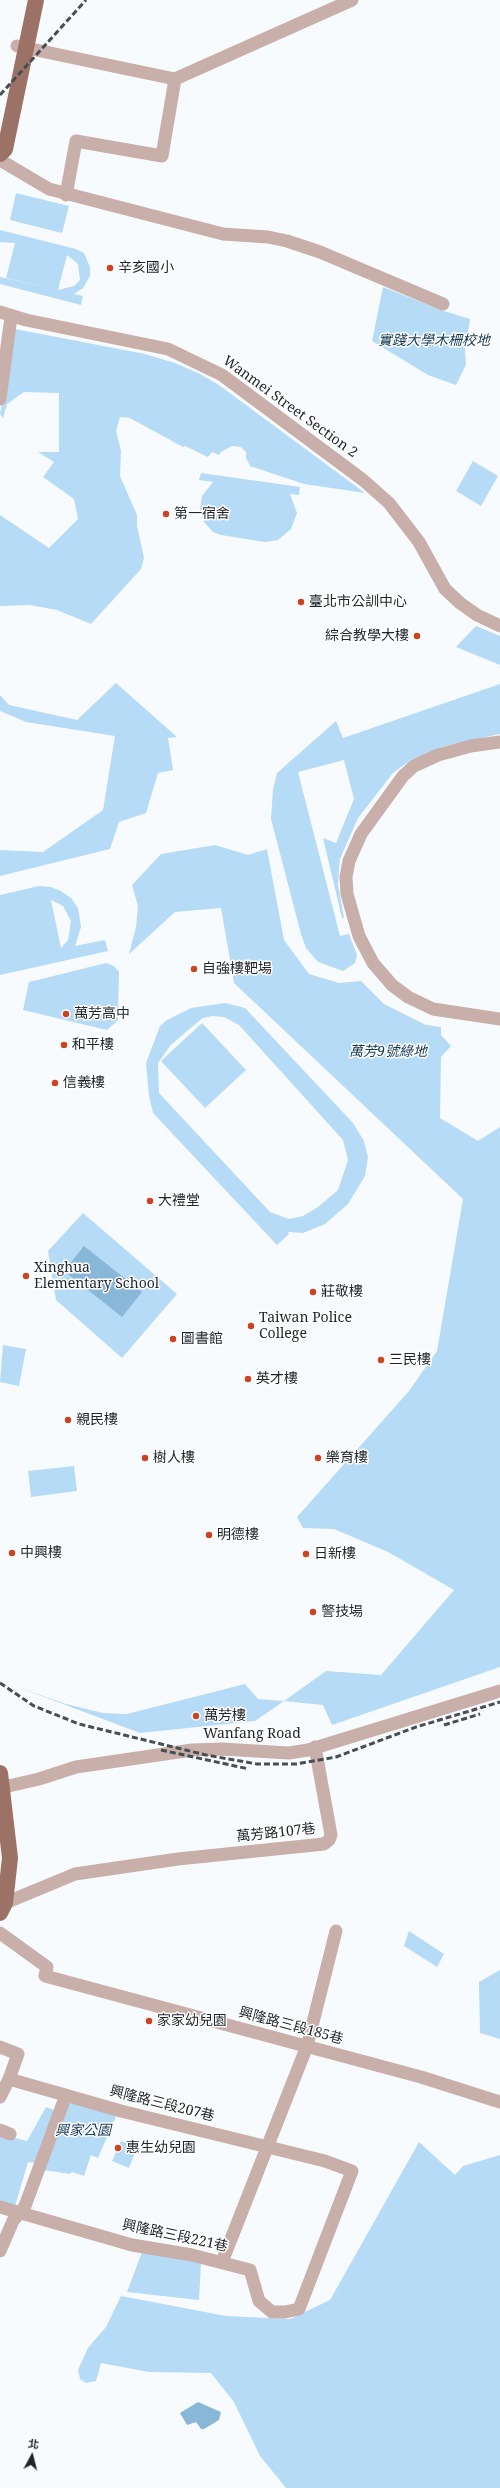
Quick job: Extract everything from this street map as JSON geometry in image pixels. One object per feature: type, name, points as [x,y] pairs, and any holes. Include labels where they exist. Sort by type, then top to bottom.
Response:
[{"type":"main road","points":[[0,154],[5,149],[22,48],[25,0]]},
{"type":"main road","points":[[0,124],[36,0]]},
{"type":"main road","points":[[1,1783],[10,1858],[2,1908]]},
{"type":"street","points":[[22,48],[175,79],[352,0]]},
{"type":"street","points":[[66,195],[76,141],[162,156],[175,79]]},
{"type":"street","points":[[0,160],[39,184],[66,195],[223,234],[268,237],[287,241],[320,252],[443,304]]},
{"type":"street","points":[[0,399],[5,314]]},
{"type":"street","name":"Wanmei Street Section 2","points":[[5,314],[168,349],[222,375],[375,490],[406,523],[445,589],[466,607],[500,626]]},
{"type":"street","points":[[500,742],[452,751],[414,766],[392,787],[361,834],[349,861],[346,877],[347,894],[354,924],[365,949],[382,975],[408,997],[433,1009],[500,1019]]},
{"type":"street","name":"Wanfang Road","points":[[1,1783],[33,1781],[76,1767],[192,1750],[222,1748],[288,1753],[315,1748],[500,1691]]},
{"type":"street","name":"萬芳路107巷","points":[[2,1908],[75,1874],[178,1859],[324,1844],[329,1840],[331,1835],[315,1748]]},
{"type":"street","points":[[222,2262],[307,2046],[336,1931]]},
{"type":"street","name":"興隆路三段185巷","points":[[0,1932],[47,1967],[45,1976],[431,2080],[500,2102]]},
{"type":"street","points":[[0,2047],[18,2054],[9,2079],[0,2097]]},
{"type":"street","name":"興隆路三段207巷","points":[[9,2079],[66,2096],[325,2161],[352,2171],[299,2309]]},
{"type":"street","points":[[0,2251],[19,2213],[25,2206],[66,2096]]},
{"type":"street","name":"興隆路三段221巷","points":[[0,2207],[132,2245],[222,2262],[250,2270],[260,2301],[272,2312],[299,2309]]},
{"type":"green space","points":[[16,193],[69,206],[62,233],[10,220]]},
{"type":"green space","points":[[0,230],[76,249],[84,253],[90,267],[90,276],[83,288],[74,294],[83,296],[81,305],[0,284],[0,277],[53,289],[6,278],[15,243],[0,242]],"holes":[[[67,255],[78,264],[80,280],[74,286],[58,290]]]},
{"type":"green space","name":"實踐大學木柵校地","points":[[383,287],[444,311],[470,319],[465,351],[466,365],[456,385],[428,375],[372,341]]},
{"type":"green space","points":[[15,329],[145,354],[175,363],[200,374],[219,385],[365,493],[304,484],[250,466],[246,458],[246,452],[241,447],[232,446],[221,452],[219,455],[212,452],[208,457],[185,446],[183,447],[130,418],[120,417],[116,431],[121,451],[120,476],[137,515],[137,526],[144,558],[141,569],[91,624],[57,610],[29,605],[0,606],[0,515],[49,548],[78,519],[74,499],[43,477],[54,462],[38,452],[59,452],[59,393],[24,392],[7,404],[3,418],[0,414]]},
{"type":"green space","points":[[473,461],[498,476],[481,506],[456,491]]},
{"type":"green space","points":[[201,473],[300,487],[299,495],[290,494],[297,513],[291,529],[278,540],[265,542],[221,535],[213,532],[204,522],[200,509],[202,496],[213,482],[199,480]]},
{"type":"green space","points":[[476,626],[500,636],[500,665],[456,647]]},
{"type":"green space","points":[[116,683],[177,737],[168,738],[173,770],[158,773],[146,813],[119,822],[110,849],[0,876],[0,850],[43,852],[103,810],[115,736],[26,722],[0,711],[0,695],[9,705],[77,720]]},
{"type":"green space","points":[[500,684],[500,734],[445,746],[411,760],[393,773],[358,818],[340,859],[338,884],[344,918],[342,918],[323,838],[336,843],[354,799],[344,760],[298,772],[340,936],[349,934],[357,955],[355,963],[343,971],[318,962],[306,948],[301,934],[271,819],[273,789],[277,773],[336,721],[343,738]]},
{"type":"green space","name":"萬芳9號綠地","points":[[215,845],[248,855],[267,849],[284,940],[309,974],[339,983],[361,981],[384,1004],[426,1025],[441,1027],[441,1035],[451,1046],[441,1057],[440,1118],[478,1141],[500,1127],[500,1667],[332,1725],[323,1705],[284,1701],[326,1671],[381,1675],[454,1590],[388,1552],[334,1529],[303,1528],[297,1517],[409,1391],[437,1351],[463,1199],[234,983],[221,908],[175,912],[129,954],[136,927],[138,906],[132,885],[161,854]]},
{"type":"green space","points":[[39,886],[51,887],[61,891],[71,898],[78,908],[81,927],[75,946],[105,940],[108,951],[0,975],[0,895]],"holes":[[[51,900],[63,906],[71,921],[68,940],[61,948]]]},
{"type":"green space","points":[[106,963],[114,966],[119,972],[118,1020],[107,1030],[23,1010],[29,982]]},
{"type":"green space","points":[[225,1003],[245,1008],[353,1123],[364,1141],[368,1157],[365,1176],[348,1204],[325,1224],[303,1233],[288,1232],[289,1234],[277,1245],[153,1113],[149,1096],[146,1063],[160,1026],[167,1020],[191,1008]],"holes":[[[212,1016],[224,1017],[239,1025],[343,1140],[348,1160],[338,1190],[318,1207],[303,1216],[289,1219],[270,1212],[159,1093],[158,1063],[170,1046],[203,1018]]]},
{"type":"green space","points":[[202,1023],[246,1070],[205,1108],[161,1061]]},
{"type":"green space","points":[[83,1213],[177,1294],[122,1358],[56,1300],[48,1251]]},
{"type":"green space","points":[[3,1345],[26,1349],[19,1386],[0,1382]]},
{"type":"green space","points":[[74,1466],[77,1491],[31,1497],[28,1471]]},
{"type":"green space","points":[[245,1684],[258,1699],[284,1701],[255,1721],[140,1733],[15,1686],[66,1704],[103,1713],[127,1714]]},
{"type":"green space","points":[[409,1931],[444,1954],[437,1967],[404,1946]]},
{"type":"green space","points":[[500,1970],[500,2039],[480,2033],[479,1982]]},
{"type":"green space","name":"興家公園","points":[[68,2101],[117,2114],[98,2158],[91,2155],[84,2176],[72,2172],[70,2174],[43,2170]]},
{"type":"green space","name":"興家公園","points":[[46,2107],[57,2111],[34,2163],[28,2162],[15,2206],[0,2202],[0,2134],[27,2141]]},
{"type":"green space","points":[[121,2141],[137,2147],[129,2168],[112,2161]]},
{"type":"green space","points":[[419,2142],[455,2175],[463,2166],[500,2155],[500,2488],[286,2488],[260,2456],[234,2402],[211,2373],[149,2372],[101,2363],[96,2381],[86,2383],[80,2379],[78,2370],[88,2348],[106,2327],[121,2296],[226,2316],[290,2319],[330,2300]]},
{"type":"green space","points":[[142,2252],[201,2263],[199,2300],[127,2292]]},
{"type":"shaded area","points":[[84,1246],[142,1292],[122,1317],[64,1271]]},
{"type":"shaded area","points":[[198,2402],[221,2412],[219,2420],[204,2429],[201,2429],[196,2422],[187,2425],[180,2413]]},
{"type":"railway","points":[[0,95],[86,0]]},
{"type":"railway","points":[[0,1683],[34,1706],[79,1724],[206,1755],[257,1764],[296,1764],[336,1757],[416,1727],[500,1702]]},
{"type":"railway","points":[[444,1725],[480,1714]]},
{"type":"railway","points":[[161,1750],[249,1769]]},
{"type":"place","name":"辛亥國小","points":[[110,268]]},
{"type":"place","name":"第一宿舍","points":[[166,514]]},
{"type":"place","name":"臺北市公訓中心","points":[[301,602]]},
{"type":"place","name":"綜合教學大樓","points":[[417,636]]},
{"type":"place","name":"自強樓靶場","points":[[194,969]]},
{"type":"place","name":"萬芳高中","points":[[66,1014]]},
{"type":"place","name":"和平樓","points":[[64,1045]]},
{"type":"place","name":"信義樓","points":[[55,1083]]},
{"type":"place","name":"大禮堂","points":[[150,1201]]},
{"type":"place","name":"Xinghua Elementary School","points":[[26,1276]]},
{"type":"place","name":"莊敬樓","points":[[313,1292]]},
{"type":"place","name":"Taiwan Police College","points":[[251,1326]]},
{"type":"place","name":"圖書館","points":[[173,1339]]},
{"type":"place","name":"三民樓","points":[[381,1360]]},
{"type":"place","name":"英才樓","points":[[248,1379]]},
{"type":"place","name":"親民樓","points":[[68,1420]]},
{"type":"place","name":"樹人樓","points":[[145,1458]]},
{"type":"place","name":"樂育樓","points":[[318,1458]]},
{"type":"place","name":"明德樓","points":[[209,1535]]},
{"type":"place","name":"中興樓","points":[[12,1553]]},
{"type":"place","name":"日新樓","points":[[306,1554]]},
{"type":"place","name":"警技場","points":[[313,1612]]},
{"type":"place","name":"萬芳樓","points":[[196,1716]]},
{"type":"place","name":"家家幼兒園","points":[[149,2021]]},
{"type":"place","name":"惠生幼兒園","points":[[118,2148]]}]
